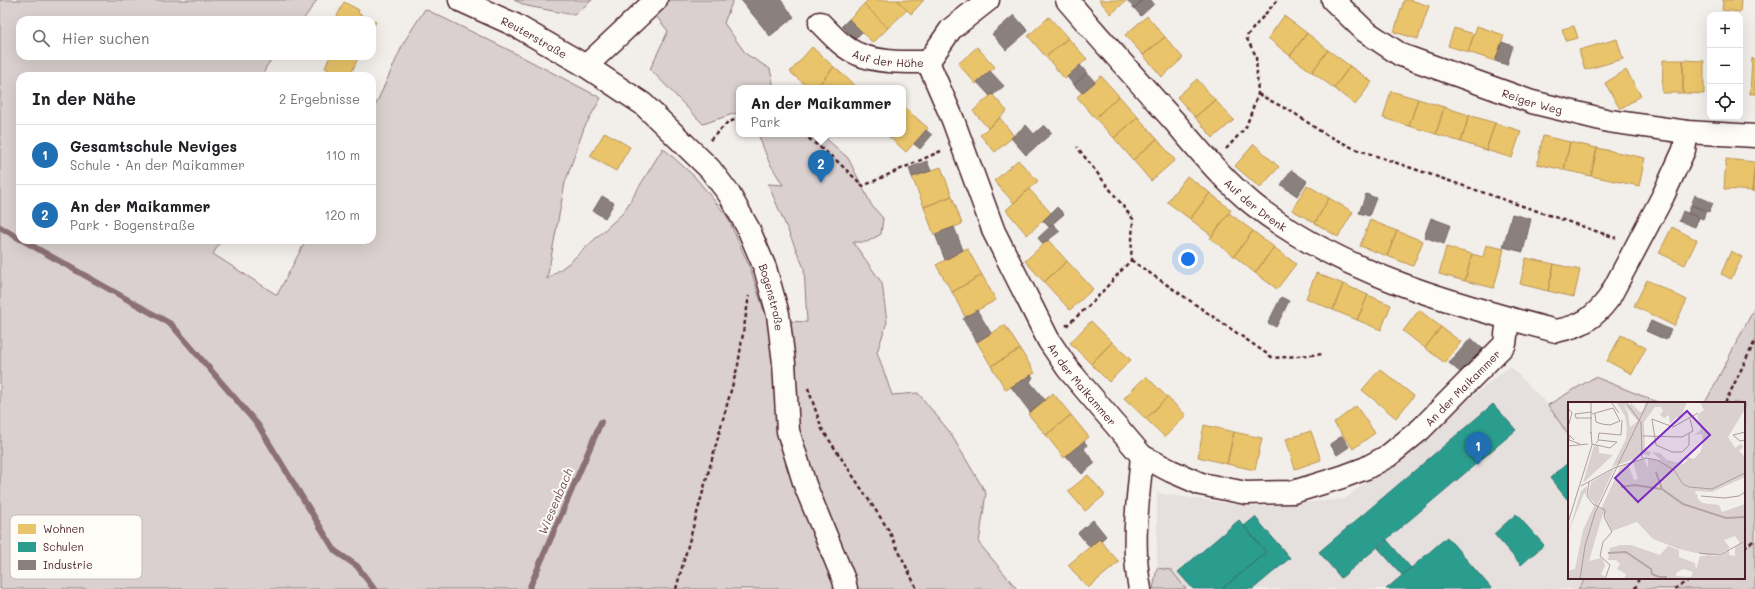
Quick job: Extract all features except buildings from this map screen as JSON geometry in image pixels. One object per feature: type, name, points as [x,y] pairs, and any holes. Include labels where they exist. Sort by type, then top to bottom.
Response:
[{"type":"street","name":"Reuterstraße","points":[[460,0],[515,25],[586,66]]},
{"type":"street","points":[[586,66],[656,0]]},
{"type":"street","name":"Auf der Höhe","points":[[820,23],[833,37],[858,54],[890,62],[928,62],[951,29],[988,0]]},
{"type":"street","name":"Auf der Drenk","points":[[1067,0],[1211,164],[1254,205],[1311,244],[1370,271],[1430,294],[1508,318]]},
{"type":"street","name":"Reiger Weg","points":[[1333,0],[1365,32],[1401,55],[1532,102],[1609,121],[1687,132],[1755,136]]},
{"type":"street","name":"An der Maikammer","points":[[928,62],[961,142],[994,232],[1049,341],[1068,369],[1142,456],[1171,471],[1201,484],[1246,493],[1293,492],[1366,468],[1388,456],[1421,429],[1505,344],[1508,318]]},
{"type":"street","name":"Bogenstraße","points":[[586,66],[643,104],[696,154],[710,169],[728,194],[748,228],[765,268],[778,314],[784,363],[788,431],[805,485],[844,580],[846,589]]},
{"type":"street","points":[[1508,318],[1556,331],[1573,328],[1589,320],[1600,310],[1609,298],[1663,196],[1684,150],[1687,132]]},
{"type":"street","points":[[1140,589],[1137,576],[1136,535],[1142,456]]},
{"type":"path","points":[[1211,164],[1246,127],[1258,94],[1256,56],[1246,37],[1277,0]]},
{"type":"path","points":[[1258,94],[1294,113],[1323,133],[1353,148],[1637,245]]},
{"type":"path","points":[[696,154],[727,123],[736,119]]},
{"type":"path","points":[[807,137],[836,160],[863,186],[961,142]]},
{"type":"path","points":[[1049,341],[1092,303],[1131,260],[1133,218],[1077,147]]},
{"type":"path","points":[[1131,260],[1273,358],[1323,354]]},
{"type":"path","points":[[676,589],[738,365],[750,292]]},
{"type":"path","points":[[1725,402],[1755,341]]},
{"type":"path","points":[[808,386],[822,430],[888,530],[917,589]]},
{"type":"path","points":[[1745,546],[1755,540]]},
{"type":"path","points":[[1635,589],[1639,579]]},
{"type":"path","points":[[1674,589],[1690,579]]},
{"type":"shaded area","points":[[0,0],[317,0],[306,16],[16,16],[16,60],[271,60],[264,72],[16,72],[16,244],[219,244],[213,254],[277,295],[304,244],[376,244],[376,104],[404,42],[425,9],[505,48],[601,98],[584,128],[565,183],[547,279],[569,263],[623,213],[663,148],[695,177],[727,216],[750,268],[767,320],[807,322],[804,268],[768,184],[783,185],[769,162],[759,137],[824,137],[848,158],[872,206],[883,218],[881,234],[867,242],[853,242],[882,283],[887,322],[877,352],[892,395],[918,393],[949,431],[986,493],[979,543],[1017,589],[0,589]]},
{"type":"shaded area","points":[[514,0],[592,0],[574,15],[527,6]]},
{"type":"shaded area","points":[[643,0],[733,0],[724,23],[746,54],[770,69],[773,85],[736,85],[736,113],[703,124],[650,69],[668,31]]},
{"type":"shaded area","points":[[1755,307],[1755,589],[1578,589],[1585,579],[1745,579],[1745,402],[1706,402]]},
{"type":"shaded area","points":[[1510,366],[1548,405],[1568,435],[1568,579],[1585,579],[1578,589],[1186,589],[1171,570],[1157,568],[1157,493],[1252,507],[1345,499]]},
{"type":"shaded area","points":[[1595,377],[1658,402],[1568,402],[1568,435],[1548,405]]},
{"type":"shaded area","points":[[1157,568],[1171,570],[1186,589],[1153,589]]},
{"type":"waterway","points":[[0,227],[16,237]]},
{"type":"waterway","points":[[29,244],[171,324],[258,425],[335,551],[357,566],[374,589]]},
{"type":"waterway","name":"Wiesenbach","points":[[529,589],[601,422]]},
{"type":"place","name":"An der Maikammer","points":[[821,183]]},
{"type":"place","name":"Gesamtschule Neviges","points":[[1478,465]]}]
